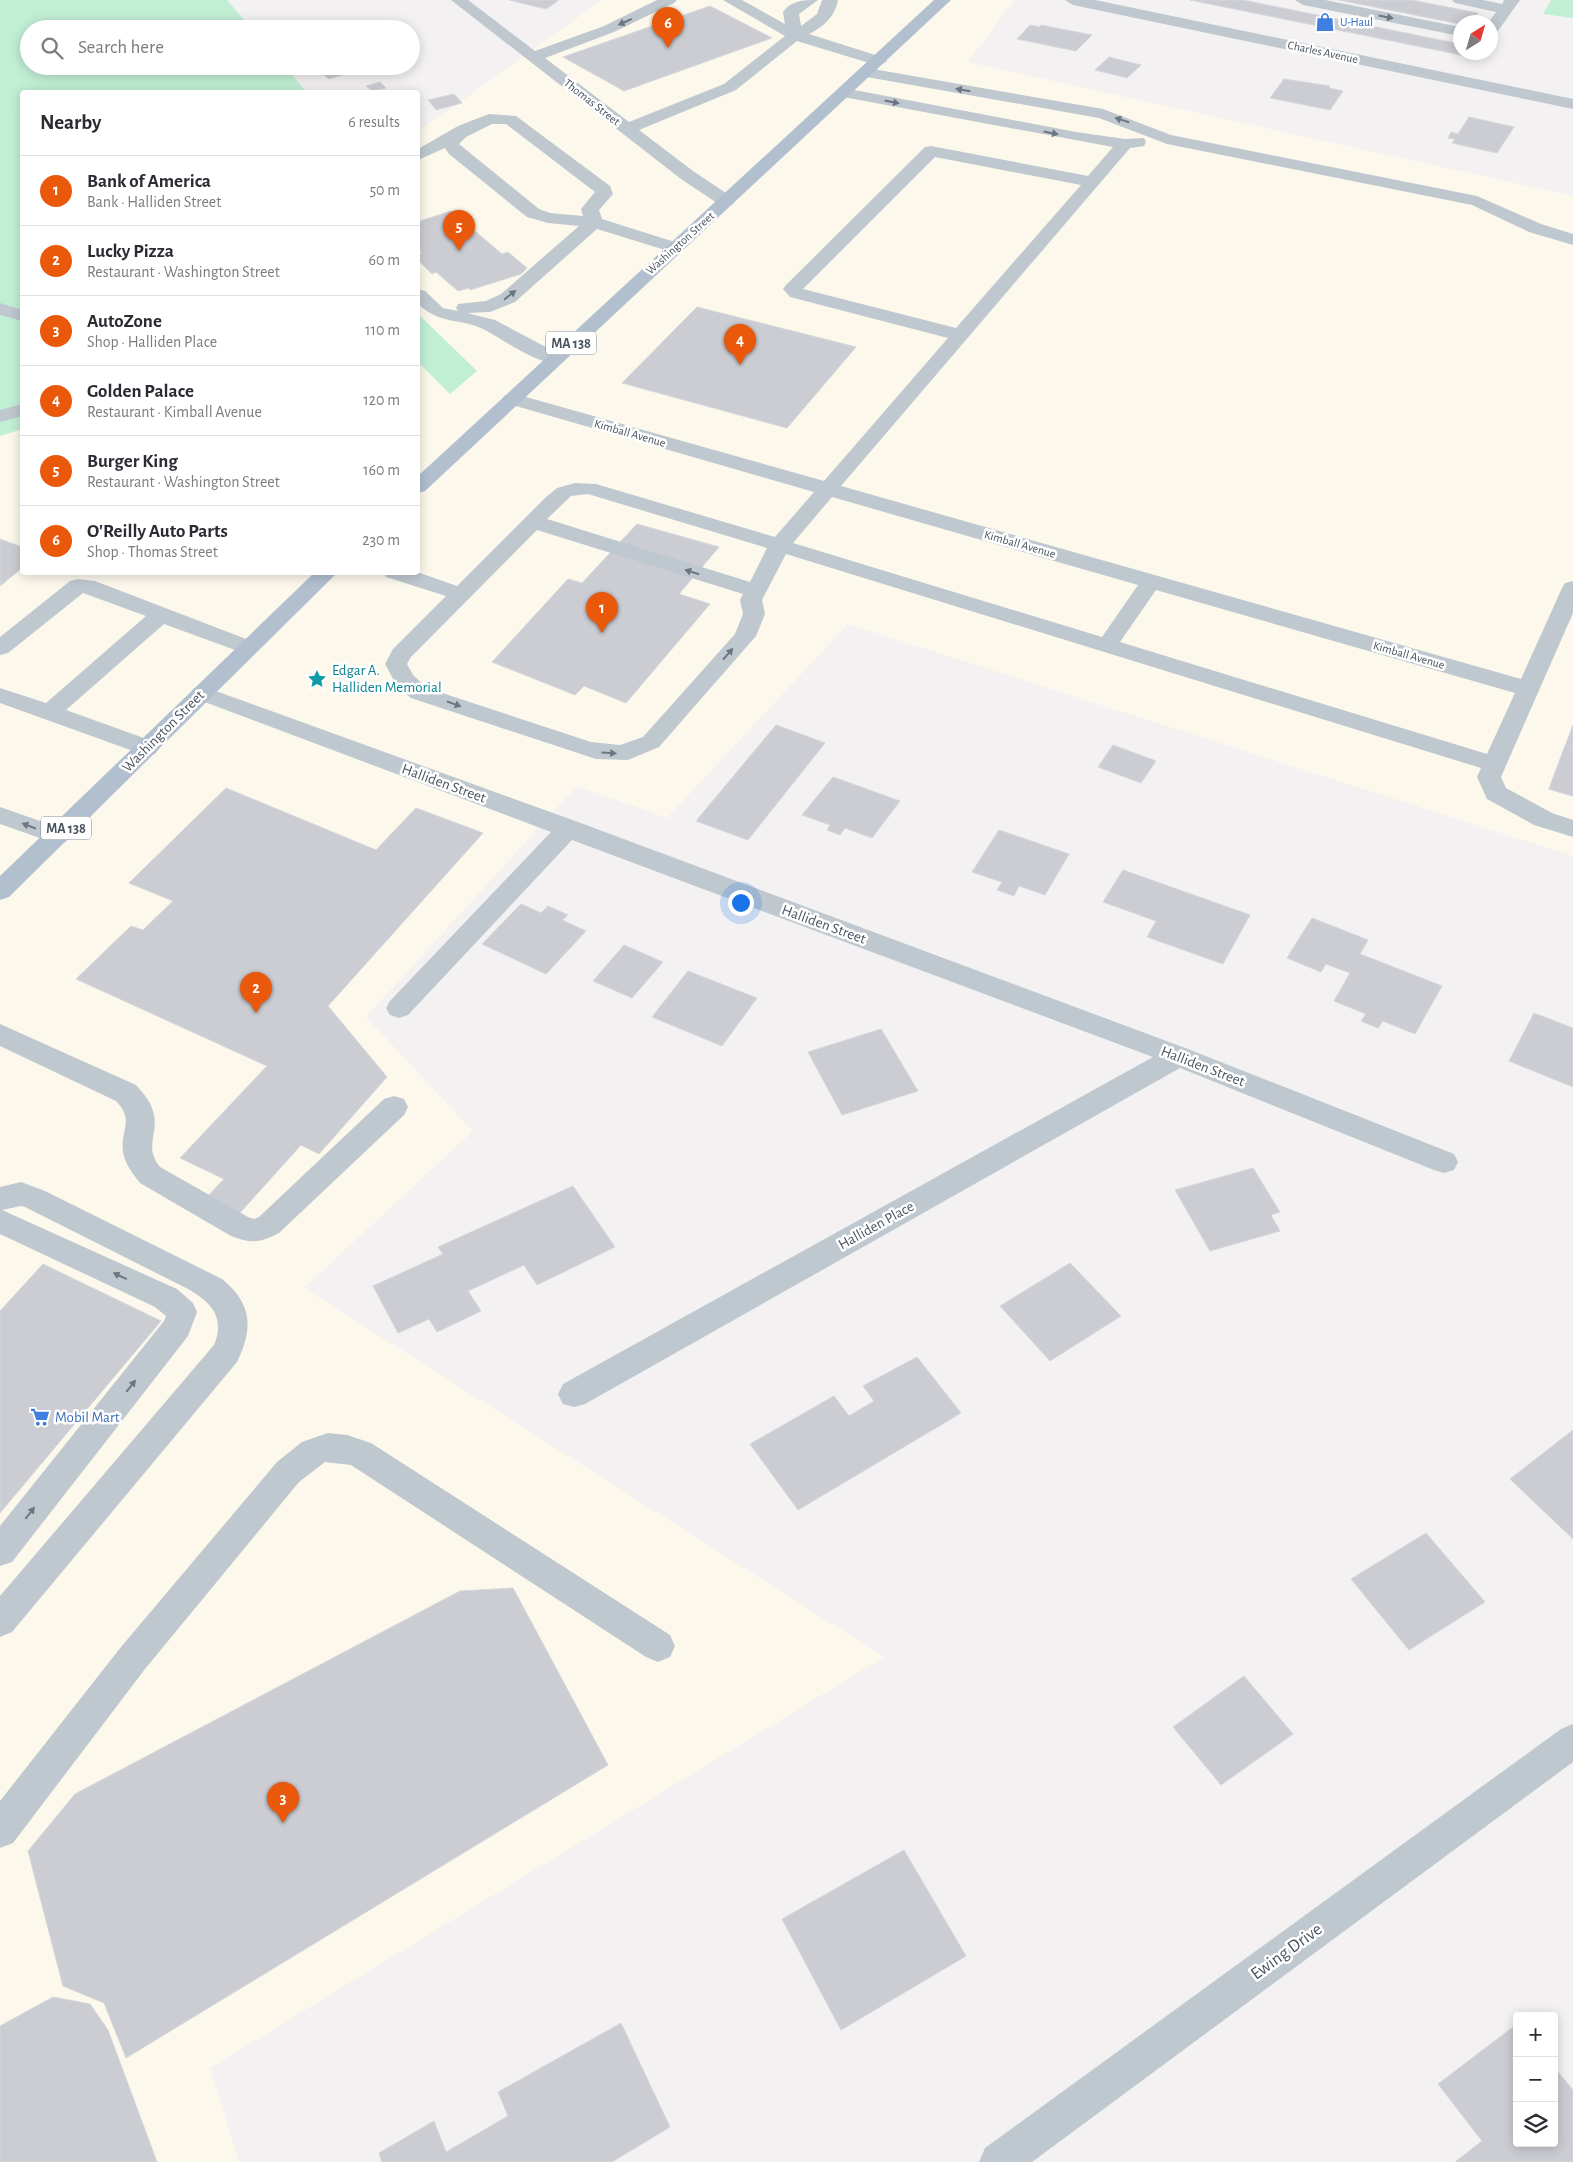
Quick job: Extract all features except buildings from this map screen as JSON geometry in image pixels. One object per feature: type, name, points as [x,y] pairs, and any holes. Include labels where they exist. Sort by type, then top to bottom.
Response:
[{"type":"main road","name":"Washington Street","points":[[420,485],[554,359],[867,73],[939,1]]},
{"type":"main road","name":"Washington Street","points":[[0,891],[147,748],[246,647],[325,575]]},
{"type":"street","name":"Thomas Street","points":[[459,0],[687,176],[726,201]]},
{"type":"street","points":[[533,57],[609,29],[669,0]]},
{"type":"street","points":[[731,0],[795,35],[879,61]]},
{"type":"street","points":[[795,35],[791,12],[810,0]]},
{"type":"street","points":[[626,128],[730,87],[795,35],[814,26],[830,5],[830,0]]},
{"type":"street","name":"Charles Avenue","points":[[1073,0],[1573,104]]},
{"type":"street","points":[[1303,0],[1453,31]]},
{"type":"street","points":[[1460,0],[1509,5],[1498,21]]},
{"type":"street","points":[[867,73],[1103,114],[1167,139],[1477,202],[1534,228],[1573,240]]},
{"type":"street","points":[[844,93],[1076,137],[1125,144],[1167,139]]},
{"type":"street","points":[[420,146],[489,119],[504,118],[515,121],[604,190],[604,194],[590,209],[594,222]]},
{"type":"street","points":[[420,154],[464,130]]},
{"type":"street","points":[[464,130],[450,143],[527,210],[548,218],[594,222],[675,248]]},
{"type":"street","points":[[1125,144],[779,546],[751,600],[754,614],[745,636],[651,742],[638,751],[603,753],[420,693],[406,683],[396,664],[401,654],[531,521],[558,497],[575,489],[589,488],[779,546],[1106,647],[1494,764]]},
{"type":"street","points":[[960,335],[797,293],[792,289],[931,151],[1092,182]]},
{"type":"street","points":[[465,308],[490,306],[508,298],[594,222]]},
{"type":"street","points":[[421,288],[465,308],[554,359]]},
{"type":"street","points":[[421,288],[437,312],[497,328]]},
{"type":"street","points":[[0,309],[20,315]]},
{"type":"street","name":"Kimball Avenue","points":[[512,399],[1528,689]]},
{"type":"street","points":[[0,416],[20,411]]},
{"type":"street","points":[[531,521],[573,534],[612,529],[629,534],[722,564],[756,591]]},
{"type":"street","points":[[573,534],[588,556],[701,591],[756,591]]},
{"type":"street","points":[[403,575],[460,594]]},
{"type":"street","points":[[1106,647],[1151,581]]},
{"type":"street","points":[[0,648],[71,589],[78,586],[87,586],[246,647]]},
{"type":"street","points":[[1573,588],[1488,777],[1496,793],[1543,819],[1573,829]]},
{"type":"street","points":[[50,712],[162,614]]},
{"type":"street","name":"Halliden Street","points":[[202,693],[1178,1056],[1444,1162]]},
{"type":"street","points":[[0,695],[147,748]]},
{"type":"street","points":[[0,815],[57,836]]},
{"type":"street","points":[[399,1008],[569,828]]},
{"type":"street","points":[[0,1034],[126,1093],[137,1102],[142,1112],[136,1154],[140,1166],[150,1175],[241,1228],[256,1231],[269,1225],[394,1107]]},
{"type":"street","name":"Halliden Place","points":[[574,1394],[1178,1056]]},
{"type":"street","points":[[0,1199],[21,1194],[34,1199],[201,1280],[218,1290],[228,1304],[235,1331],[226,1353],[0,1621]]},
{"type":"street","points":[[0,1220],[166,1298],[182,1312],[177,1327],[0,1551]]},
{"type":"street","points":[[0,1830],[133,1658],[288,1472],[321,1448],[336,1446],[360,1454],[658,1646]]},
{"type":"street","name":"Ewing Drive","points":[[999,2162],[1573,1740]]},
{"type":"shaded area","points":[[602,0],[1014,0],[968,62],[1573,196],[1573,856],[848,624],[667,818],[577,786],[366,1017],[473,1131],[304,1288],[884,1657],[210,2068],[239,2162],[0,2162],[0,436],[20,430],[20,575],[420,575],[420,364],[450,393],[477,371],[420,316],[420,131]]},
{"type":"green space","points":[[0,0],[227,0],[244,20],[20,20],[20,75],[292,75],[304,90],[20,90],[20,430],[0,436]]},
{"type":"green space","points":[[1551,0],[1573,0],[1573,18],[1543,14]]},
{"type":"green space","points":[[420,316],[477,371],[450,394],[420,364]]},
{"type":"place","name":"U-Haul","points":[[1325,22]]},
{"type":"place","name":"O'Reilly Auto Parts","points":[[668,48]]},
{"type":"place","name":"Burger King","points":[[459,251]]},
{"type":"place","name":"Golden Palace","points":[[740,365]]},
{"type":"place","name":"Bank of America","points":[[602,633]]},
{"type":"place","name":"Edgar A. Halliden Memorial","points":[[317,679]]},
{"type":"place","name":"Lucky Pizza","points":[[256,1013]]},
{"type":"place","name":"Mobil Mart","points":[[40,1417]]},
{"type":"place","name":"AutoZone","points":[[283,1823]]}]
